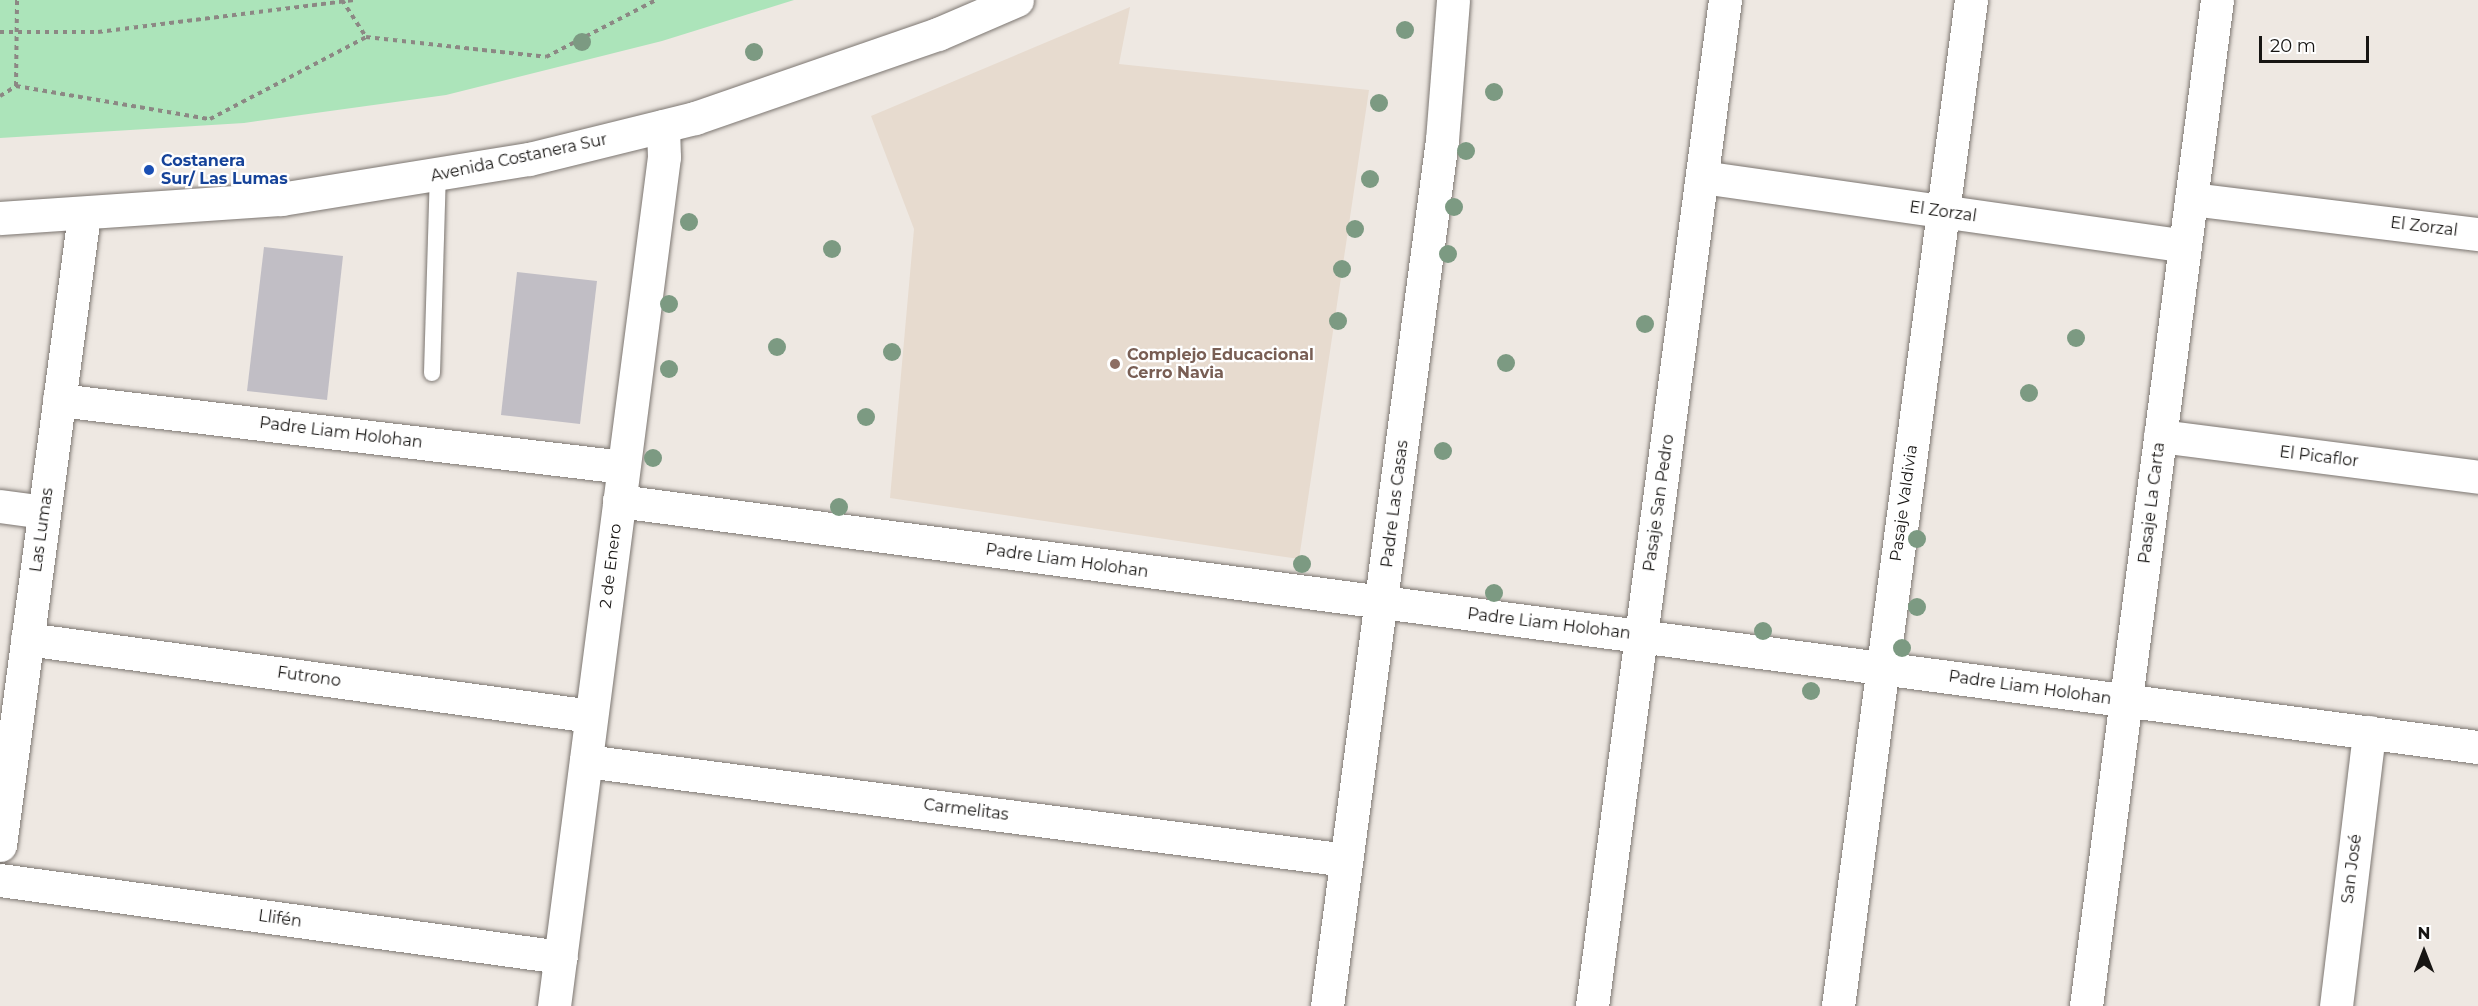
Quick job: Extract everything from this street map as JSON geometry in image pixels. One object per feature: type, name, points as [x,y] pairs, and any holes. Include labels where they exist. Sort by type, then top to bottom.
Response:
[{"type":"street","name":"Avenida Costanera Sur","points":[[0,218],[84,216],[281,199],[438,176],[663,126],[938,34],[1017,0]]},
{"type":"street","name":"Padre Las Casas","points":[[1327,1006],[1382,602],[1452,56],[1454,0]]},
{"type":"street","name":"Pasaje San Pedro","points":[[1592,1006],[1725,0]]},
{"type":"street","name":"Pasaje Valdivia","points":[[1838,1006],[1971,0]]},
{"type":"street","name":"Pasaje La Carta","points":[[2086,1006],[2217,0]]},
{"type":"street","name":"2 de Enero","points":[[556,1006],[591,716],[664,157],[663,126]]},
{"type":"street","name":"El Zorzal","points":[[1702,177],[2185,246]]},
{"type":"street","name":"El Zorzal","points":[[2191,199],[2478,234]]},
{"type":"street","name":"Las Lumas","points":[[0,845],[6,755],[27,639],[84,216]]},
{"type":"street","name":"Padre Liam Holohan","points":[[59,400],[623,467]]},
{"type":"street","name":"El Picaflor","points":[[2160,436],[2478,477]]},
{"type":"street","name":"Padre Liam Holohan","points":[[619,501],[2478,747]]},
{"type":"street","points":[[0,506],[44,512]]},
{"type":"street","name":"Futrono","points":[[27,639],[591,716]]},
{"type":"street","name":"San José","points":[[2336,1006],[2369,732]]},
{"type":"street","name":"Carmelitas","points":[[586,761],[1346,860]]},
{"type":"street","name":"Llifén","points":[[0,880],[561,957]]},
{"type":"lane","points":[[432,374],[438,176]]},
{"type":"path","points":[[16,86],[17,0]]},
{"type":"path","points":[[0,32],[98,32],[356,0]]},
{"type":"path","points":[[0,96],[16,86],[210,119],[366,37],[546,57],[655,0]]},
{"type":"path","points":[[343,1],[366,37]]},
{"type":"shaded area","name":"Complejo Educacional Cerro Navia","points":[[1130,7],[1119,64],[1369,90],[1299,559],[890,498],[914,229],[871,116]]},
{"type":"green space","points":[[0,0],[794,0],[662,41],[446,95],[244,123],[0,138]]},
{"type":"building","points":[[264,247],[343,256],[327,400],[247,391]]},
{"type":"building","points":[[517,272],[597,281],[580,424],[501,415]]},
{"type":"place","name":"Costanera Sur/ Las Lumas","points":[[149,170]]},
{"type":"place","name":"Complejo Educacional Cerro Navia","points":[[1115,364]]}]
